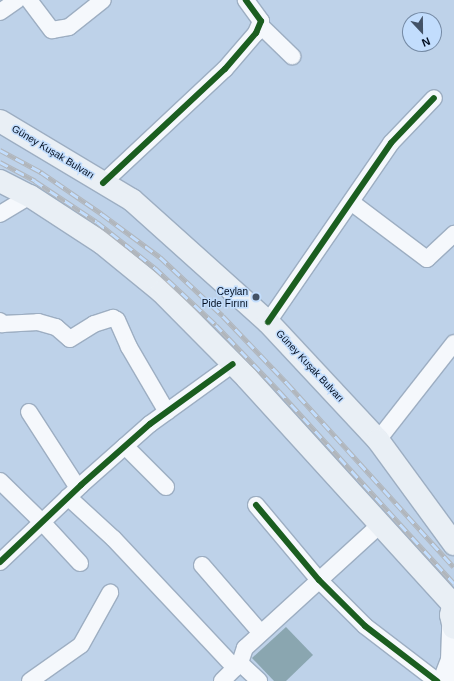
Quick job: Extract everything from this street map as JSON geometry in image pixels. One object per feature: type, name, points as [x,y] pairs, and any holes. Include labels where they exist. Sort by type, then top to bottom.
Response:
[{"type":"main road","name":"Güney Kuşak Bulvarı","points":[[0,121],[132,200],[268,322],[378,440],[454,544]]},
{"type":"main road","points":[[0,181],[30,196],[102,244],[162,292],[233,364],[453,601],[451,615],[454,627],[453,659],[444,681]]},
{"type":"street","points":[[0,12],[17,0]]},
{"type":"street","points":[[28,0],[52,30],[69,27],[103,0]]},
{"type":"street","points":[[103,183],[225,69],[256,33],[261,22],[246,0]]},
{"type":"street","points":[[260,25],[292,56]]},
{"type":"street","points":[[268,322],[391,143],[434,98]]},
{"type":"street","points":[[0,214],[30,196]]},
{"type":"street","points":[[350,202],[426,259],[454,234]]},
{"type":"street","points":[[0,321],[2,324],[38,322],[56,327],[70,338],[94,324],[113,318],[117,320],[129,347],[167,412]]},
{"type":"street","points":[[378,440],[454,343]]},
{"type":"street","points":[[0,562],[73,492],[125,446],[167,412],[233,364]]},
{"type":"street","points":[[28,412],[73,492],[114,539],[238,665],[259,681]]},
{"type":"street","points":[[125,446],[166,487]]},
{"type":"street","points":[[0,481],[42,522],[80,563]]},
{"type":"street","points":[[256,504],[319,580],[365,626],[437,681]]},
{"type":"street","points":[[222,681],[238,665],[245,648],[382,523]]},
{"type":"street","points":[[202,565],[261,633]]},
{"type":"street","points":[[30,681],[81,645],[110,593]]},
{"type":"building","points":[[286,627],[313,655],[286,681],[274,681],[252,658]]},
{"type":"railway","points":[[0,150],[41,172],[102,214],[160,257],[223,316],[287,383],[454,567]]},
{"type":"railway","points":[[0,162],[35,181],[97,222],[155,268],[216,325],[279,391],[454,583]]},
{"type":"cycle path","points":[[103,183],[225,69],[256,33],[261,21],[246,0]]},
{"type":"cycle path","points":[[268,322],[391,143],[434,98]]},
{"type":"cycle path","points":[[0,562],[81,485],[150,424],[233,364]]},
{"type":"cycle path","points":[[256,505],[319,580],[365,626],[437,681]]},
{"type":"place","name":"Ceylan Pide Fırını","points":[[256,297]]}]
